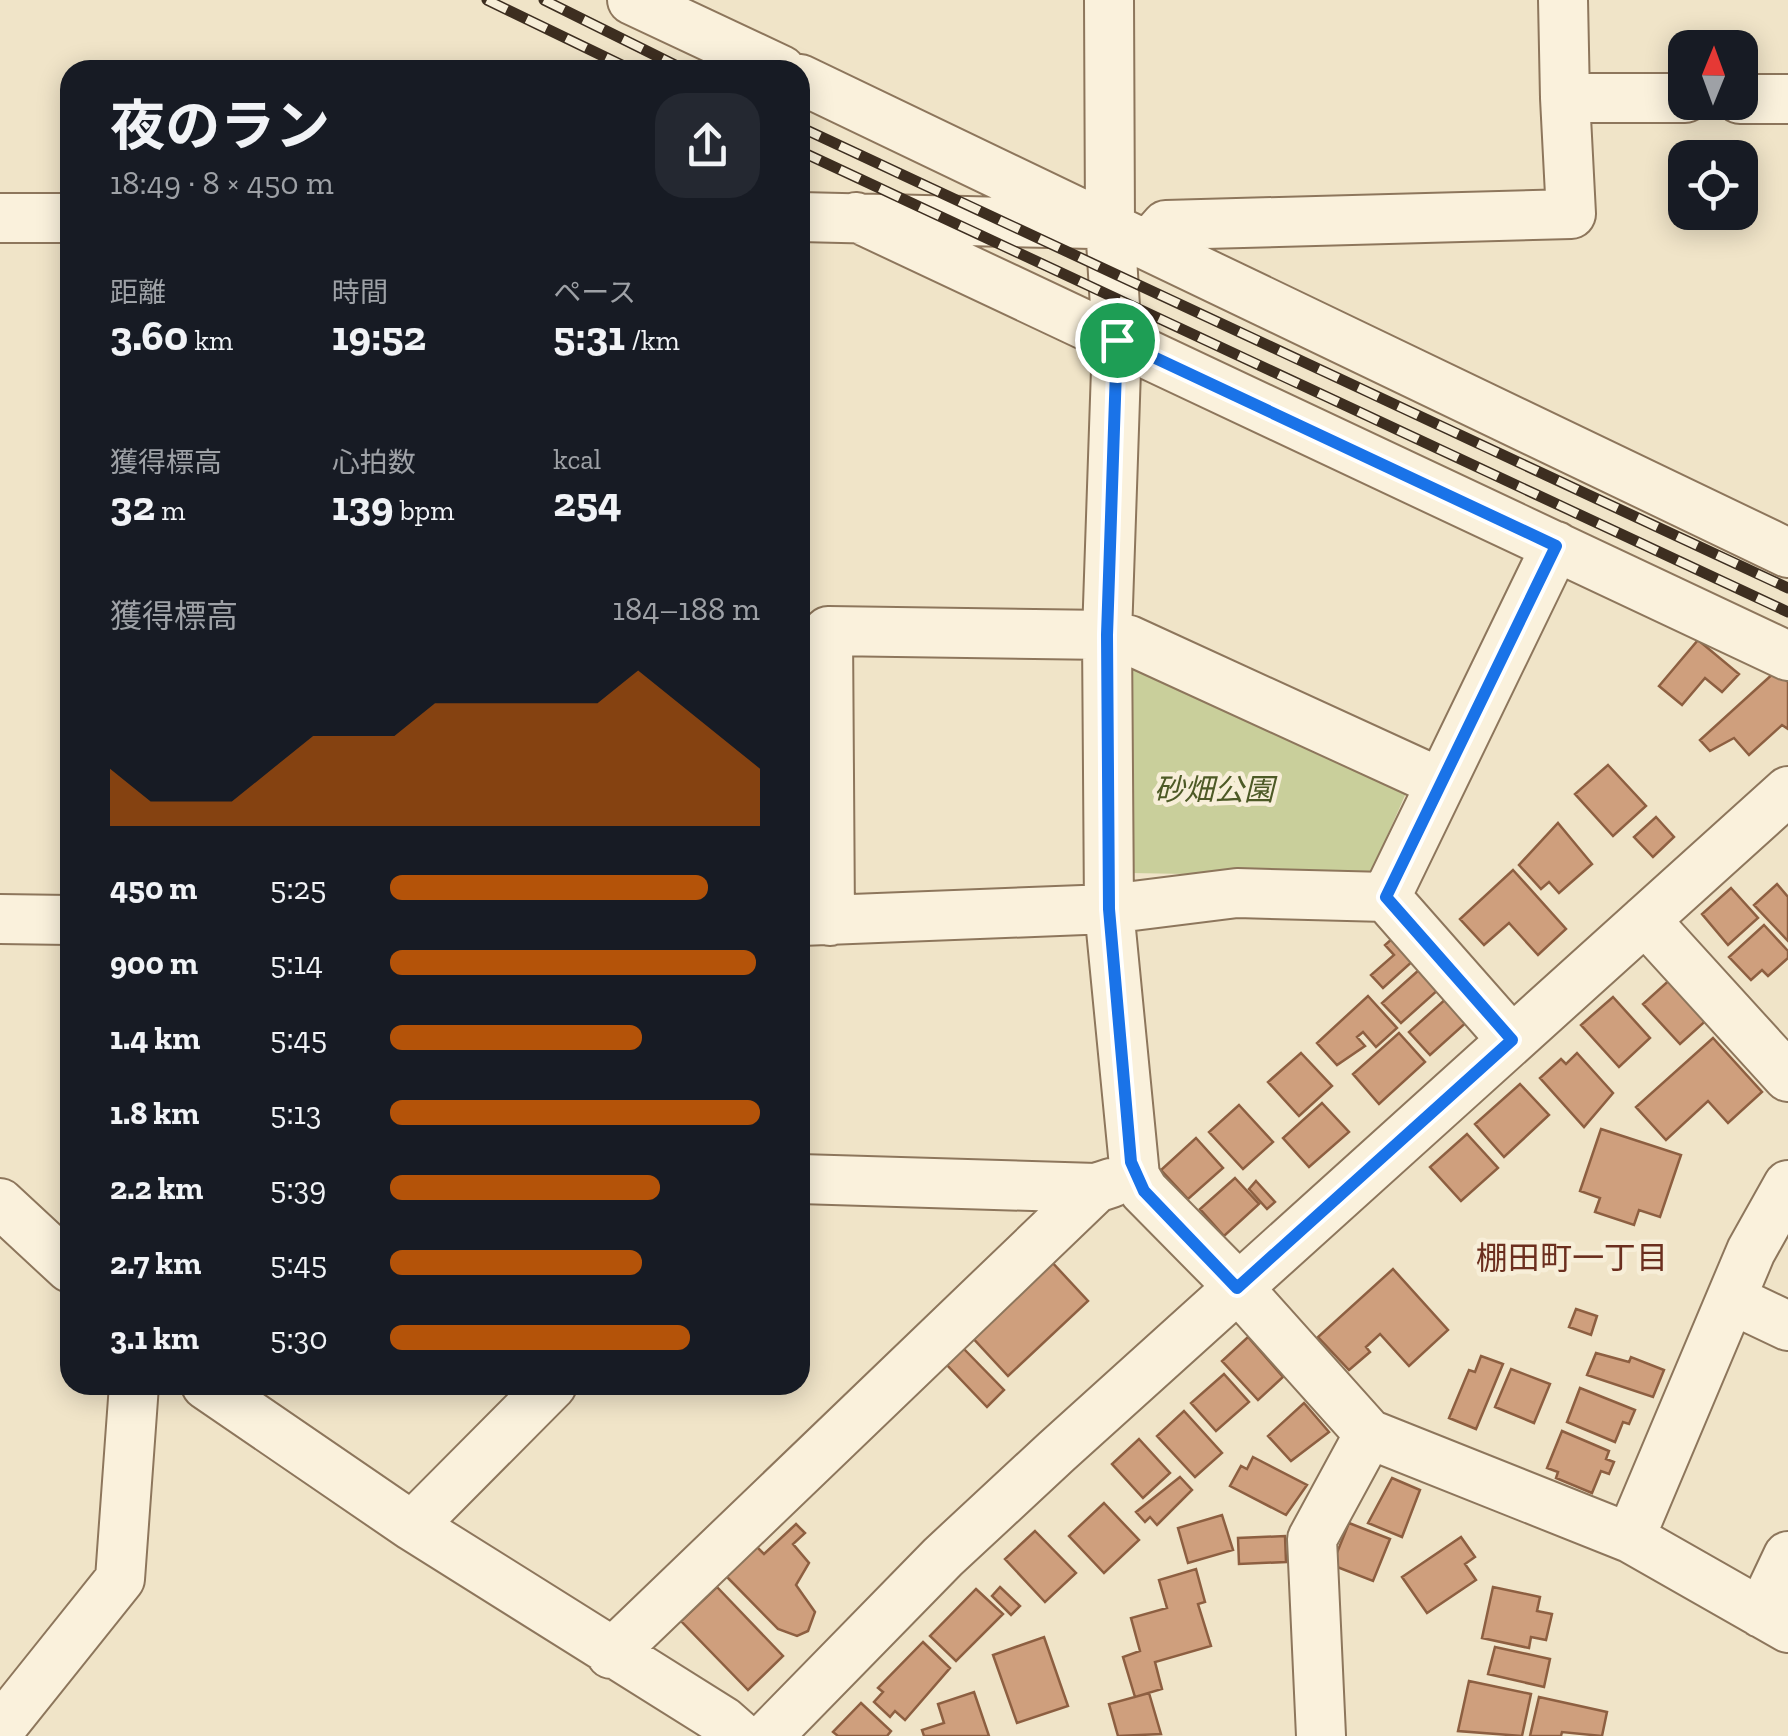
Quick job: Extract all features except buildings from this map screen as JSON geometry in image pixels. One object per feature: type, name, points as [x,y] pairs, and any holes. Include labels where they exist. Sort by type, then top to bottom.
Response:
[{"type":"street","points":[[632,0],[760,60]]},
{"type":"street","points":[[612,1654],[1115,1182],[1107,635],[1117,340],[1130,234],[1109,0]]},
{"type":"street","points":[[810,217],[1130,234],[1166,224],[1571,214],[1563,0]]},
{"type":"street","points":[[810,84],[1788,553]]},
{"type":"street","points":[[1566,98],[1668,98]]},
{"type":"street","points":[[1758,99],[1788,99]]},
{"type":"street","points":[[856,217],[1788,656]]},
{"type":"street","points":[[0,218],[60,218]]},
{"type":"street","points":[[1386,897],[1556,546]]},
{"type":"street","points":[[1441,782],[1129,640],[1107,635],[828,631],[815,921],[1109,909],[1237,893],[1386,897],[1512,1040]]},
{"type":"street","points":[[768,1736],[943,1557],[1788,791]]},
{"type":"street","points":[[0,920],[60,920]]},
{"type":"street","points":[[1645,920],[1788,1077]]},
{"type":"street","points":[[810,1180],[1115,1182],[1144,1191],[1368,1434],[1630,1538],[1774,1621],[1788,1556]]},
{"type":"street","points":[[1630,1538],[1730,1298],[1788,1185]]},
{"type":"street","points":[[0,1203],[60,1259]]},
{"type":"street","points":[[1730,1298],[1788,1326]]},
{"type":"street","points":[[0,1729],[120,1579],[133,1395]]},
{"type":"street","points":[[412,1526],[542,1395]]},
{"type":"street","points":[[258,1400],[412,1526],[723,1721],[740,1736]]},
{"type":"street","points":[[1320,1736],[1312,1538],[1368,1434]]},
{"type":"green space","name":"砂畑公園","points":[[1131,662],[1410,784],[1369,877],[1130,873]]},
{"type":"railway","points":[[487,0],[611,60]]},
{"type":"railway","points":[[544,0],[665,60]]},
{"type":"railway","points":[[810,132],[1788,588]]},
{"type":"railway","points":[[810,156],[1788,612]]},
{"type":"district","name":"棚田町一丁目","points":[[1572,1258]]},
{"type":"route","points":[[1117,340],[1556,546],[1386,897],[1512,1040],[1237,1288],[1144,1191],[1131,1162],[1109,909],[1107,635],[1117,340]]}]
